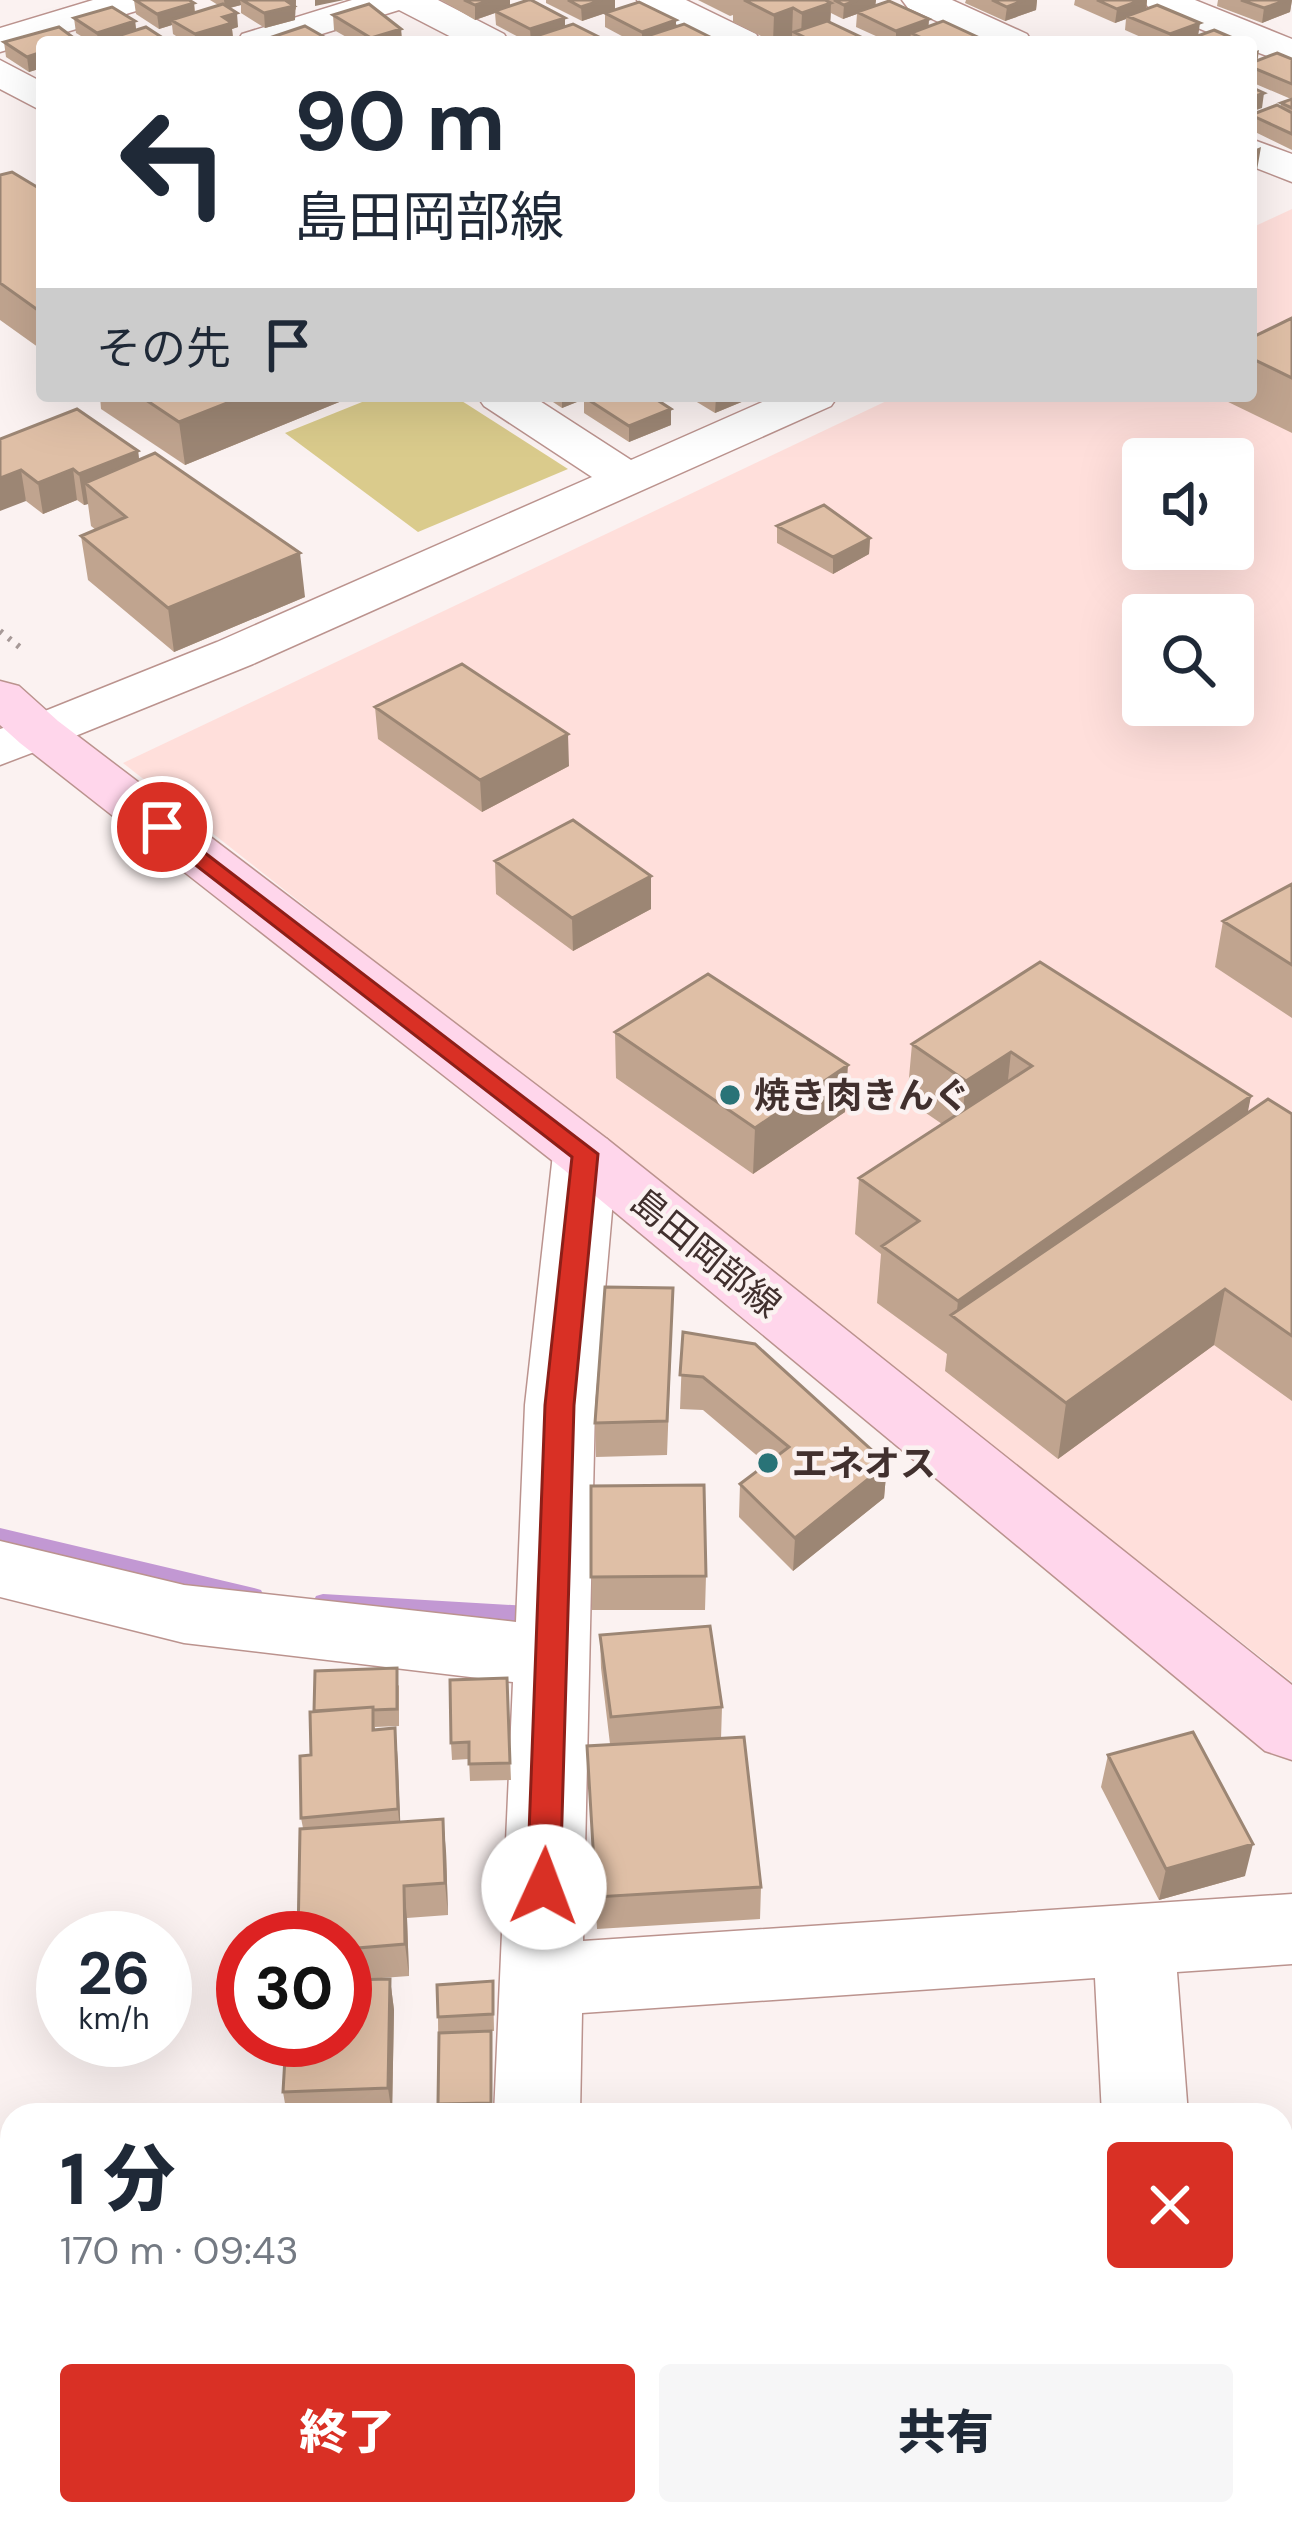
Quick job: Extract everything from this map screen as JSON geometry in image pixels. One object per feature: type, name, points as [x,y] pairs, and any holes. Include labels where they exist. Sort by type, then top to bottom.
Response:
[{"type":"main road","name":"島田岡部線","points":[[13,726],[585,1154],[1292,1729]]},
{"type":"street","points":[[0,40],[134,0]]},
{"type":"street","points":[[275,36],[391,0]]},
{"type":"street","points":[[409,0],[478,36]]},
{"type":"street","points":[[656,0],[730,36]]},
{"type":"street","points":[[921,0],[1000,36]]},
{"type":"street","points":[[1162,0],[1250,36]]},
{"type":"street","points":[[1257,39],[1292,53]]},
{"type":"street","points":[[0,72],[36,95]]},
{"type":"street","points":[[1257,154],[1292,170]]},
{"type":"street","points":[[1257,197],[1292,182]]},
{"type":"street","points":[[509,402],[629,480]]},
{"type":"street","points":[[13,726],[235,653],[802,402]]},
{"type":"street","points":[[537,2103],[560,1405],[585,1154]]},
{"type":"street","points":[[0,1568],[184,1614],[551,1656]]},
{"type":"street","points":[[541,1980],[1292,1929]]},
{"type":"street","points":[[1134,1940],[1144,2103]]},
{"type":"shaded area","points":[[1292,209],[1292,1682],[123,763],[884,402],[1257,402],[1257,225]]},
{"type":"shaded area","points":[[362,402],[463,402],[568,469],[418,532],[285,433]]},
{"type":"building","points":[[135,0],[189,0],[194,3],[157,14]]},
{"type":"building","points":[[242,0],[285,0],[294,6],[264,13]]},
{"type":"building","points":[[531,0],[565,18],[530,29],[495,11]]},
{"type":"building","points":[[568,0],[602,0],[581,7]]},
{"type":"building","points":[[744,0],[831,3],[802,13],[793,8],[774,15]]},
{"type":"building","points":[[992,0],[1025,0],[1007,7]]},
{"type":"building","points":[[1097,0],[1141,0],[1117,9]]},
{"type":"building","points":[[1241,0],[1287,0],[1264,8]]},
{"type":"building","points":[[889,1],[929,19],[896,31],[857,12]]},
{"type":"building","points":[[639,2],[676,20],[642,32],[605,13]]},
{"type":"building","points":[[223,4],[237,13],[223,17],[232,23],[195,34],[171,20]]},
{"type":"building","points":[[369,4],[401,29],[368,36],[333,15]]},
{"type":"building","points":[[1157,5],[1200,23],[1170,34],[1127,16]]},
{"type":"building","points":[[112,7],[135,21],[97,33],[74,18]]},
{"type":"building","points":[[827,21],[859,36],[802,36],[794,32]]},
{"type":"building","points":[[943,21],[975,36],[918,36],[911,33]]},
{"type":"building","points":[[573,24],[597,36],[541,36]]},
{"type":"building","points":[[684,24],[708,36],[652,36]]},
{"type":"building","points":[[305,26],[322,36],[275,36]]},
{"type":"building","points":[[59,27],[71,36],[36,36],[36,54],[27,57],[4,42]]},
{"type":"building","points":[[146,27],[160,36],[118,36]]},
{"type":"building","points":[[1214,30],[1228,36],[1198,36]]},
{"type":"building","points":[[1277,53],[1292,59],[1292,84],[1257,69],[1257,61]]},
{"type":"building","points":[[1277,105],[1292,113],[1292,134],[1257,118],[1257,113]]},
{"type":"building","points":[[12,172],[36,186],[36,309],[0,283],[0,175]]},
{"type":"building","points":[[1292,318],[1292,378],[1257,361],[1257,335]]},
{"type":"building","points":[[149,402],[230,402],[179,422]]},
{"type":"building","points":[[592,402],[660,402],[671,409],[629,426]]},
{"type":"building","points":[[77,409],[138,451],[79,474],[73,469],[38,483],[21,470],[0,478],[0,439]]},
{"type":"building","points":[[155,453],[300,553],[168,608],[81,536],[126,517],[85,483]]},
{"type":"building","points":[[824,505],[870,538],[833,557],[777,526]]},
{"type":"building","points":[[462,664],[568,734],[480,780],[375,707]]},
{"type":"building","points":[[573,820],[651,876],[572,918],[495,861]]},
{"type":"building","points":[[1292,884],[1292,965],[1223,921]]},
{"type":"building","points":[[1040,962],[1251,1096],[958,1301],[882,1246],[919,1221],[859,1178],[1032,1066],[1011,1052],[966,1081],[912,1044]]},
{"type":"building","points":[[708,974],[848,1065],[755,1128],[615,1032]]},
{"type":"building","points":[[1268,1099],[1292,1114],[1292,1336],[1225,1289],[1066,1403],[951,1315]]},
{"type":"building","points":[[605,1287],[673,1288],[667,1421],[595,1423]]},
{"type":"building","points":[[683,1332],[755,1344],[887,1464],[795,1538],[740,1484],[789,1447],[703,1377],[680,1375]]},
{"type":"building","points":[[704,1485],[706,1576],[591,1577],[591,1486]]},
{"type":"building","points":[[710,1626],[722,1707],[611,1717],[600,1635]]},
{"type":"building","points":[[397,1668],[397,1709],[314,1711],[315,1671]]},
{"type":"building","points":[[507,1678],[510,1763],[469,1764],[469,1742],[451,1743],[450,1680]]},
{"type":"building","points":[[373,1707],[373,1730],[395,1728],[398,1809],[301,1818],[300,1756],[311,1755],[310,1712]]},
{"type":"building","points":[[1193,1732],[1253,1844],[1166,1869],[1108,1755]]},
{"type":"building","points":[[744,1737],[761,1887],[596,1897],[587,1746]]},
{"type":"building","points":[[443,1819],[445,1883],[404,1886],[405,1944],[372,1947],[372,1911],[298,1911],[300,1829]]},
{"type":"building","points":[[372,1979],[390,1979],[388,2088],[283,2092],[284,2067],[372,2067]]},
{"type":"building","points":[[493,1981],[493,2014],[438,2017],[437,1985]]},
{"type":"building","points":[[491,2031],[491,2103],[438,2103],[439,2033]]},
{"type":"waterway","points":[[0,1536],[254,1596]]},
{"type":"waterway","points":[[323,1602],[528,1614]]},
{"type":"place","name":"焼き肉きんぐ","points":[[730,1095]]},
{"type":"place","name":"エネオス","points":[[768,1463]]},
{"type":"route","points":[[162,827],[585,1154],[560,1405],[544,1887]]}]
